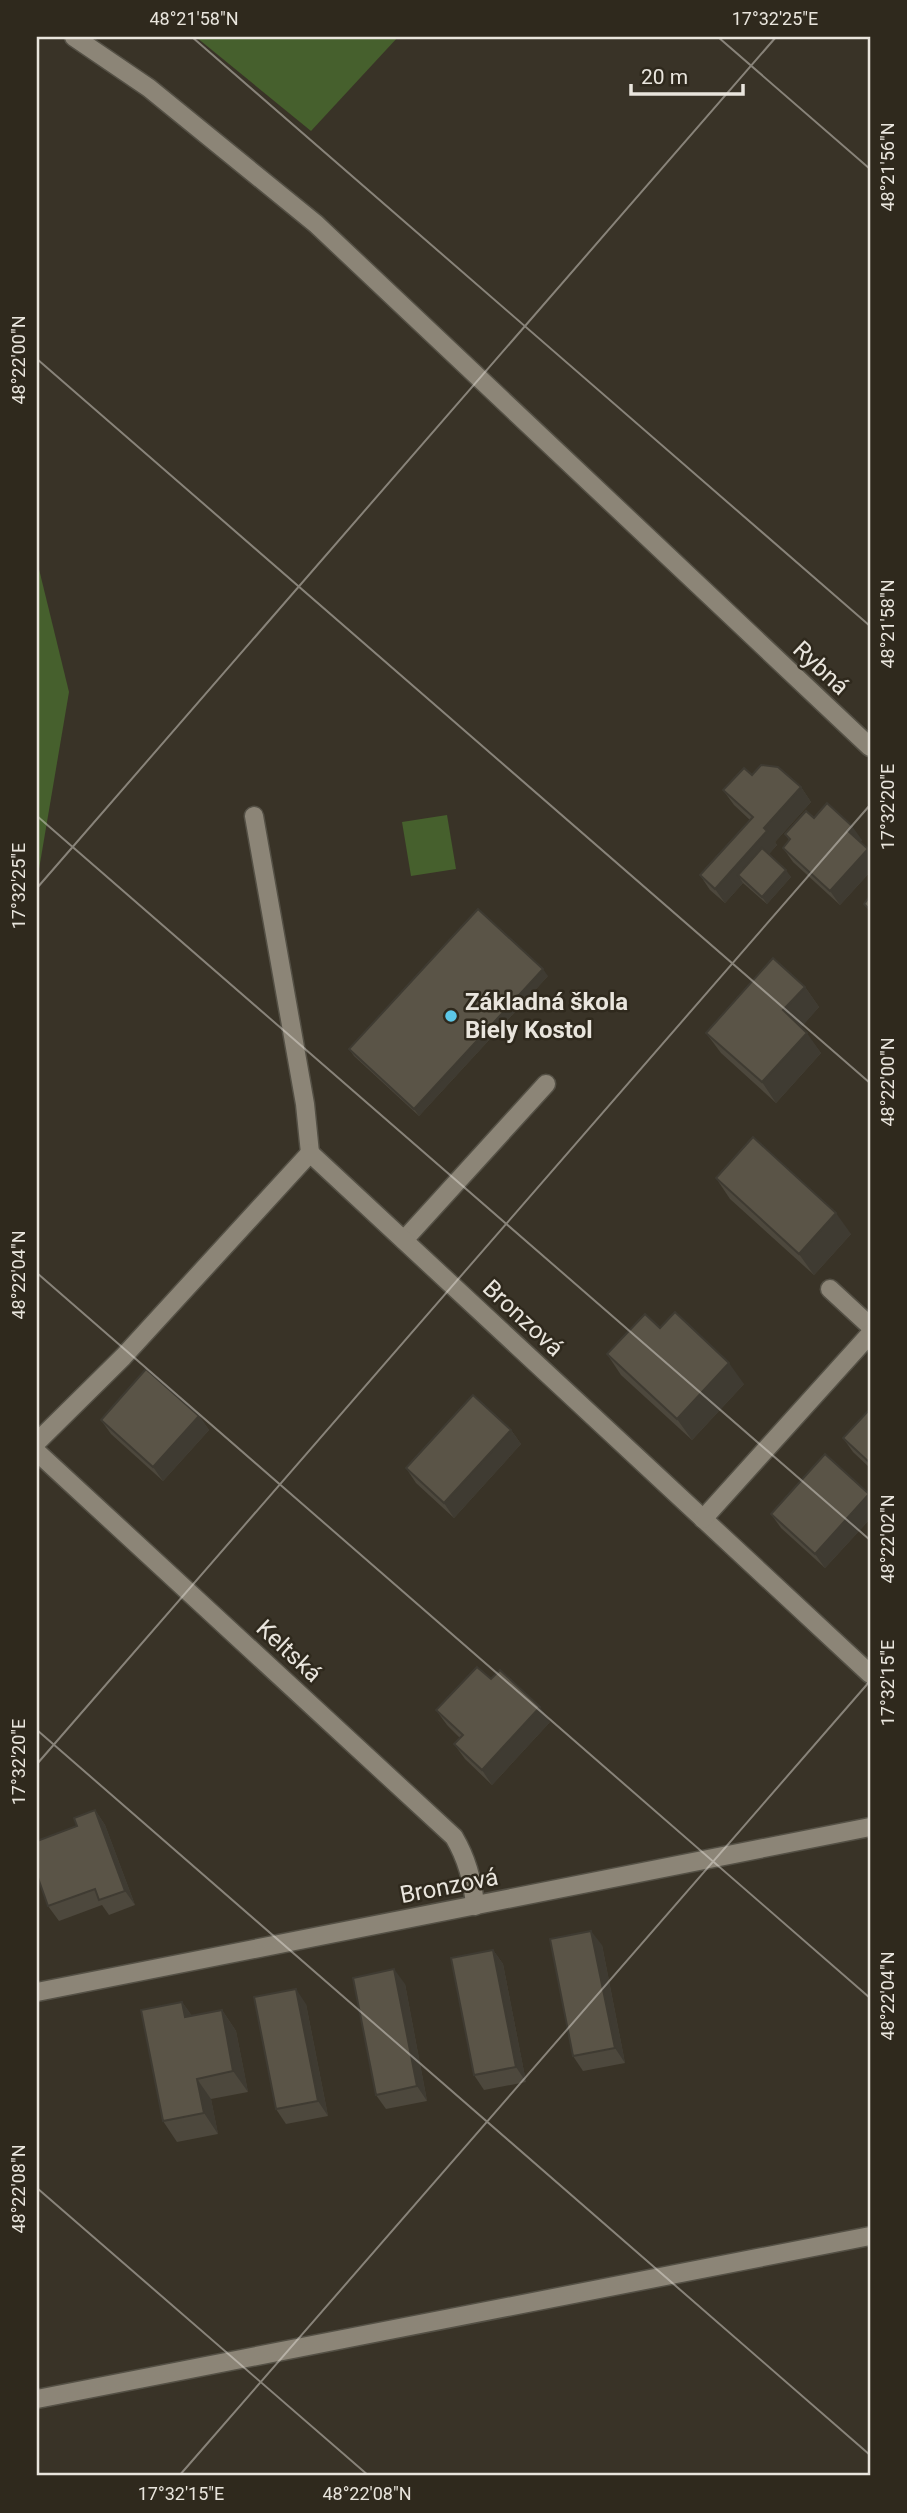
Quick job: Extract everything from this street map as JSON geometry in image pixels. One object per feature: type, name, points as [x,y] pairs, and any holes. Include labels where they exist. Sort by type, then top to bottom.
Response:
[{"type":"street","name":"Rybná","points":[[74,37],[149,88],[316,224],[870,747]]},
{"type":"street","points":[[37,1442],[123,1357],[310,1153],[254,816]]},
{"type":"street","points":[[404,1240],[546,1084]]},
{"type":"street","name":"Bronzová","points":[[310,1153],[870,1674]]},
{"type":"street","points":[[830,1289],[870,1326]]},
{"type":"street","points":[[703,1519],[870,1334]]},
{"type":"street","name":"Keltská","points":[[37,1452],[454,1837],[473,1881],[475,1906]]},
{"type":"street","name":"Bronzová","points":[[37,1992],[870,1827]]},
{"type":"street","points":[[37,2399],[870,2236]]},
{"type":"green space","points":[[196,37],[398,37],[311,131]]},
{"type":"green space","points":[[37,561],[69,692],[37,881]]},
{"type":"green space","points":[[447,815],[456,869],[411,876],[402,822]]},
{"type":"building","points":[[761,765],[778,767],[801,787],[764,828],[767,831],[715,889],[700,875],[753,817],[723,790],[744,768],[752,775]]},
{"type":"building","points":[[827,803],[852,826],[848,831],[868,849],[830,891],[783,848],[790,839],[785,834],[806,811],[814,818]]},
{"type":"building","points":[[762,848],[786,870],[762,897],[738,875]]},
{"type":"building","points":[[870,896],[870,910],[864,904]]},
{"type":"building","name":"Základná škola Biely Kostol","points":[[478,909],[543,969],[414,1109],[349,1049]]},
{"type":"building","points":[[773,958],[805,987],[783,1010],[807,1033],[762,1082],[706,1033]]},
{"type":"building","points":[[753,1137],[836,1213],[799,1254],[716,1178]]},
{"type":"building","points":[[675,1312],[729,1363],[677,1419],[607,1354],[645,1314],[660,1328]]},
{"type":"building","points":[[146,1369],[199,1416],[153,1467],[101,1420]]},
{"type":"building","points":[[473,1395],[511,1430],[444,1503],[406,1468]]},
{"type":"building","points":[[870,1409],[870,1463],[843,1438]]},
{"type":"building","points":[[825,1454],[869,1494],[815,1554],[771,1514]]},
{"type":"building","points":[[477,1667],[491,1679],[500,1670],[540,1707],[482,1770],[454,1744],[463,1735],[436,1710]]},
{"type":"building","points":[[95,1810],[125,1891],[99,1900],[95,1889],[48,1906],[37,1875],[37,1841],[77,1826],[74,1818]]},
{"type":"building","points":[[591,1931],[615,2048],[573,2056],[550,1939]]},
{"type":"building","points":[[493,1950],[516,2067],[474,2075],[451,1958]]},
{"type":"building","points":[[394,1969],[417,2086],[376,2095],[353,1978]]},
{"type":"building","points":[[296,1989],[318,2101],[276,2109],[254,1997]]},
{"type":"building","points":[[182,2002],[185,2017],[222,2010],[233,2071],[197,2079],[204,2113],[163,2121],[141,2010]]},
{"type":"place","name":"Základná škola Biely Kostol","points":[[451,1016]]}]
